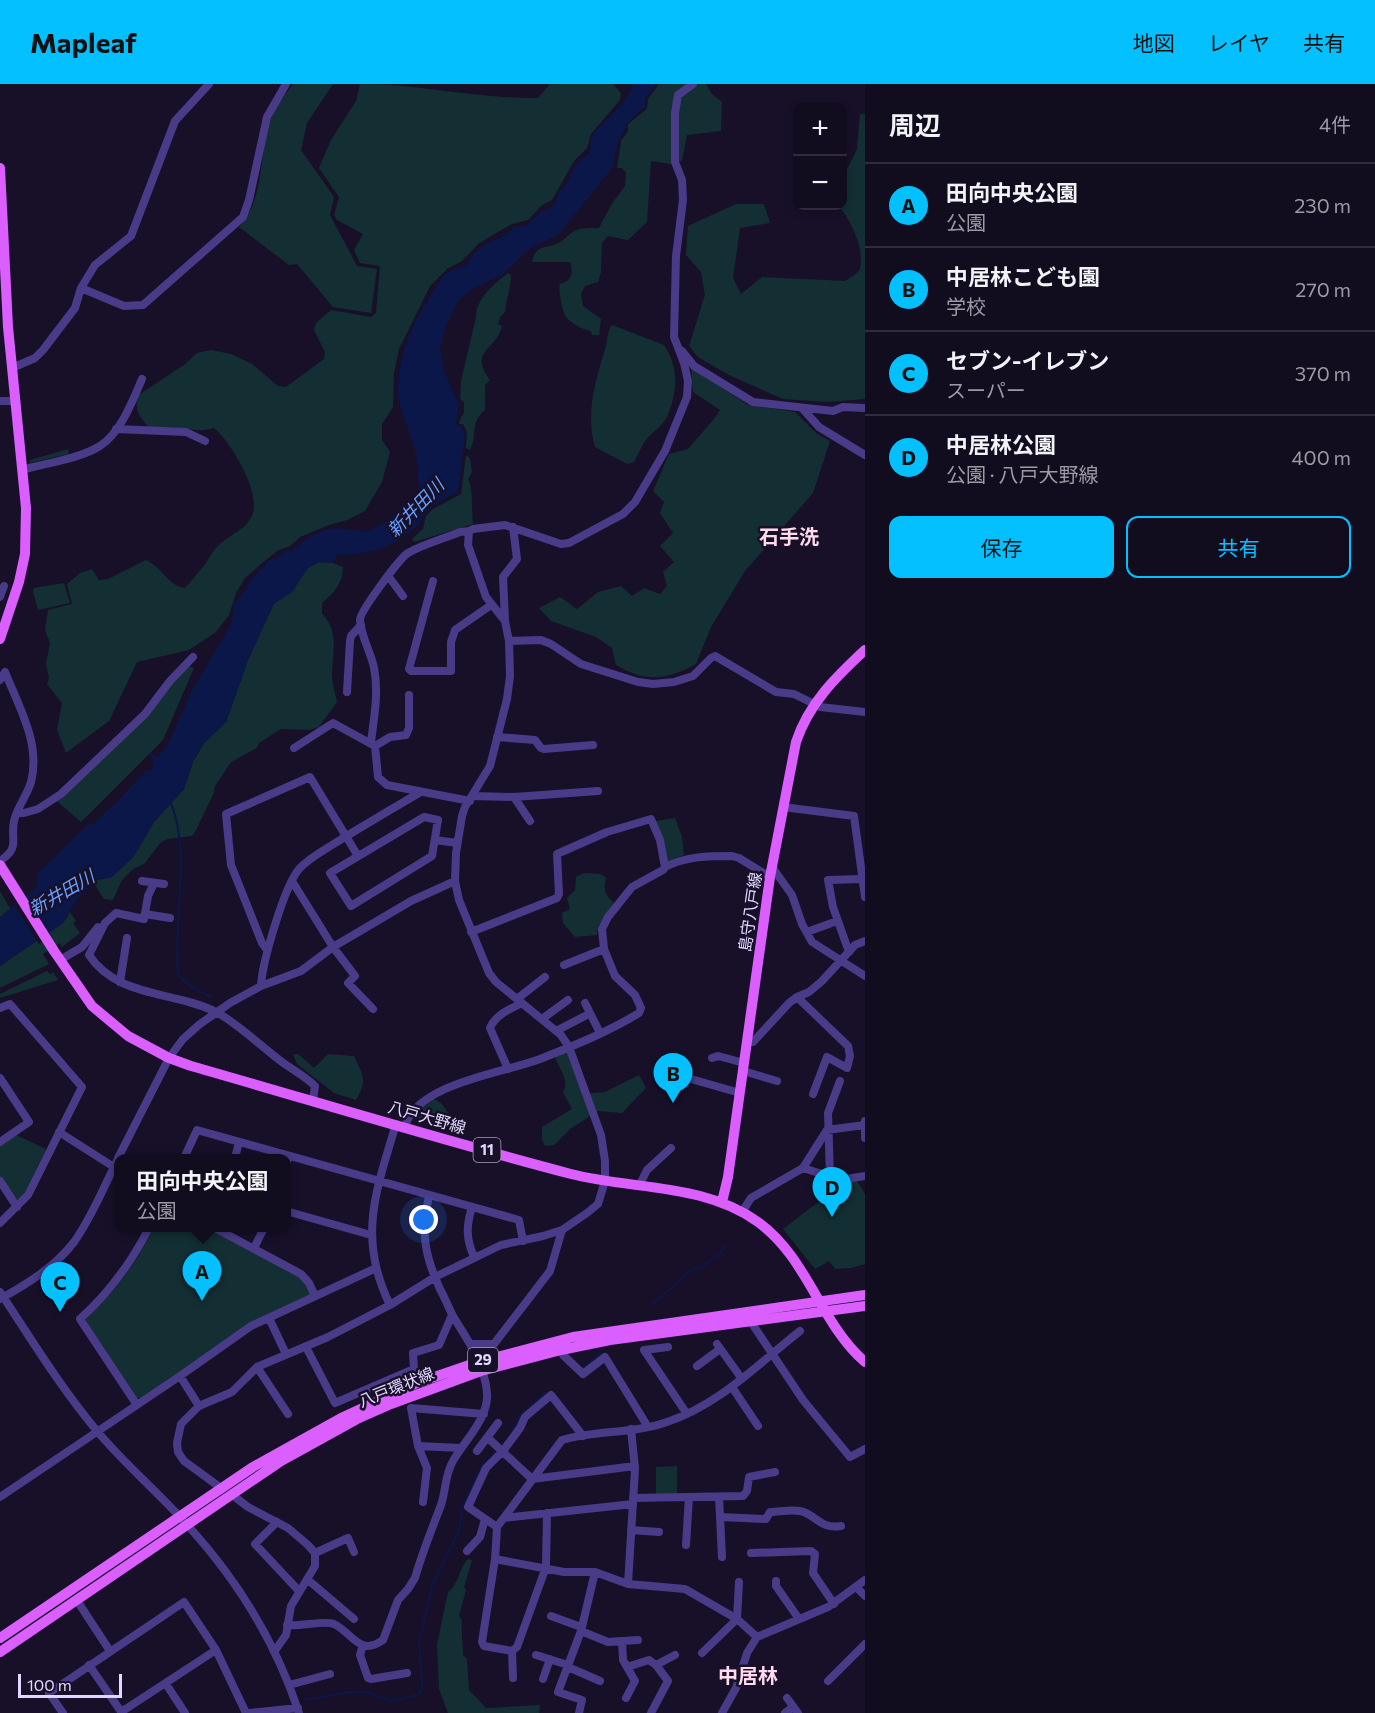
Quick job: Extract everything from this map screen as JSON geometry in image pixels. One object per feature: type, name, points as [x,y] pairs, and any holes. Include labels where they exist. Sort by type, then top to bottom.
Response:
[{"type":"main road","points":[[0,168],[12,368],[27,508],[25,554],[19,582],[0,639]]},
{"type":"main road","name":"島守八戸線","points":[[722,1202],[728,1177],[771,872],[796,742],[800,728],[813,704],[865,650]]},
{"type":"main road","name":"八戸大野線","points":[[0,863],[57,955],[93,1006],[128,1036],[169,1058],[191,1066],[573,1174],[605,1181],[691,1193],[722,1202],[742,1212],[774,1234],[790,1252],[842,1337],[865,1362]]},
{"type":"main road","name":"八戸環状線","points":[[480,1366],[610,1340],[751,1322],[865,1295]]},
{"type":"main road","name":"八戸環状線","points":[[0,1652],[226,1491],[357,1419],[480,1366],[583,1336],[824,1306],[865,1306]]},
{"type":"main road","name":"八戸環状線","points":[[0,1638],[184,1521]]},
{"type":"street","points":[[12,368],[35,358],[43,350],[75,308],[81,288],[95,265],[131,236],[175,122],[209,84]]},
{"type":"street","points":[[81,288],[124,306],[143,305],[240,221],[249,200],[267,117],[286,84]]},
{"type":"street","points":[[598,791],[472,799],[419,793],[381,782],[376,772],[373,744],[375,674],[361,625],[361,614],[408,553],[460,532],[496,526],[513,527],[561,544],[569,543],[623,514],[634,502],[665,451],[687,397],[688,381],[674,337],[676,256],[683,194],[682,180],[675,162],[675,113],[678,95],[693,84]]},
{"type":"street","points":[[679,348],[694,366],[753,402],[833,411],[843,407],[865,408]]},
{"type":"street","points":[[22,470],[93,449],[102,444],[116,429],[142,379]]},
{"type":"street","points":[[0,401],[15,401]]},
{"type":"street","points":[[802,408],[819,427],[865,455]]},
{"type":"street","points":[[116,429],[186,432],[205,441]]},
{"type":"street","points":[[274,1652],[284,1640],[291,1606],[315,1566],[315,1553],[298,1535],[248,1507],[184,1461],[178,1452],[177,1443],[181,1424],[199,1406],[232,1392],[258,1367],[306,1347],[390,1305],[435,1277],[474,1257],[501,1245],[562,1230],[598,1204],[605,1181],[601,1136],[569,1047],[556,1031],[496,982],[489,973],[459,900],[455,881],[457,843],[462,816],[490,766],[509,689],[509,641],[503,577],[517,559],[513,527]]},
{"type":"street","points":[[469,531],[468,544],[478,577],[491,605],[506,621]]},
{"type":"street","points":[[389,577],[403,596]]},
{"type":"street","points":[[433,581],[409,669],[411,671],[451,671],[451,642],[455,630],[491,605]]},
{"type":"street","points":[[0,597],[4,585]]},
{"type":"street","points":[[347,692],[351,636],[361,625]]},
{"type":"street","points":[[509,641],[541,640],[581,664],[638,682],[653,684],[675,682],[693,676],[716,656],[772,690],[794,694],[820,707],[865,712]]},
{"type":"street","points":[[17,813],[38,809],[61,794],[145,714],[170,681],[193,657]]},
{"type":"street","points":[[0,681],[5,672],[34,748],[31,783],[14,820],[15,843],[0,863]]},
{"type":"street","points":[[294,748],[333,723],[373,744],[390,737],[406,735],[409,728],[409,695]]},
{"type":"street","points":[[496,737],[536,740],[544,749],[593,745]]},
{"type":"street","points":[[267,950],[262,943],[231,865],[226,814],[310,777],[357,856]]},
{"type":"street","points":[[261,986],[267,950],[295,874],[306,862],[419,793]]},
{"type":"street","points":[[514,797],[530,821]]},
{"type":"street","points":[[783,807],[854,816],[865,897]]},
{"type":"street","points":[[424,817],[438,820],[435,840],[432,856],[351,906],[330,873],[424,817]]},
{"type":"street","points":[[471,932],[557,898],[559,894],[557,854],[607,832],[651,819],[660,840],[665,867]]},
{"type":"street","points":[[435,840],[457,843]]},
{"type":"street","points":[[390,1305],[376,1268],[371,1234],[372,1210],[379,1181],[400,1125],[410,1114],[439,1092],[478,1076],[538,1060],[639,1013],[640,1008],[635,995],[615,976],[604,949],[602,929],[621,898],[632,887],[681,859],[732,856],[771,872],[792,895],[812,942],[865,976]]},
{"type":"street","points":[[849,952],[829,894],[828,880],[862,879]]},
{"type":"street","points":[[142,881],[164,884]]},
{"type":"street","points":[[292,881],[333,947],[355,976],[348,983],[374,1009]]},
{"type":"street","points":[[121,1154],[169,1058],[183,1039],[230,1003],[261,986],[301,971],[333,947],[411,902],[455,881]]},
{"type":"street","points":[[154,883],[148,896],[144,919],[116,913],[111,916],[90,955],[96,966],[120,982],[138,989],[184,1000],[218,1012],[283,1063],[309,1079],[315,1086],[313,1100]]},
{"type":"street","points":[[145,914],[170,918]]},
{"type":"street","points":[[807,932],[837,921]]},
{"type":"street","points":[[57,955],[82,947],[98,927],[102,929]]},
{"type":"street","points":[[120,982],[127,938]]},
{"type":"street","points":[[747,1042],[753,1042],[797,997],[809,992],[855,945],[865,941]]},
{"type":"street","points":[[564,965],[604,949]]},
{"type":"street","points":[[508,1069],[490,1028],[492,1022],[520,1001],[545,977]]},
{"type":"street","points":[[797,997],[848,1046],[850,1056],[847,1068],[827,1057],[813,1094]]},
{"type":"street","points":[[542,1019],[568,1000]]},
{"type":"street","points":[[585,1003],[600,1033]]},
{"type":"street","points":[[0,1008],[10,1004],[82,1087],[28,1195],[0,1223]]},
{"type":"street","points":[[556,1031],[585,1016]]},
{"type":"street","points":[[712,1058],[718,1056],[777,1081]]},
{"type":"street","points":[[677,1075],[740,1093]]},
{"type":"street","points":[[0,1078],[29,1122],[0,1142]]},
{"type":"street","points":[[830,1178],[828,1113],[840,1081]]},
{"type":"street","points":[[742,1212],[751,1198],[803,1168],[827,1130],[865,1124],[865,1138]]},
{"type":"street","points":[[185,1154],[197,1130],[239,1142],[269,1154]]},
{"type":"street","points":[[59,1132],[114,1161]]},
{"type":"street","points":[[236,1154],[239,1142]]},
{"type":"street","points":[[639,1186],[647,1170],[671,1148]]},
{"type":"street","points":[[291,1162],[379,1181],[519,1220],[524,1241]]},
{"type":"street","points":[[803,1168],[841,1180],[865,1176]]},
{"type":"street","points":[[63,1713],[50,1693],[184,1602],[216,1650],[248,1713],[298,1710],[274,1652],[242,1594],[184,1521],[97,1431],[1,1296],[44,1271],[74,1242],[114,1169]]},
{"type":"street","points":[[0,1181],[17,1207]]},
{"type":"street","points":[[286,1625],[298,1627],[334,1624],[363,1645],[370,1646],[383,1640],[398,1600],[415,1578],[441,1504],[447,1474],[484,1414],[487,1391],[480,1366],[471,1344],[452,1315],[428,1260],[424,1244],[424,1219],[429,1196]]},
{"type":"street","points":[[472,1207],[467,1234],[468,1244],[474,1257]]},
{"type":"street","points":[[291,1212],[371,1234]]},
{"type":"street","points":[[471,1344],[494,1344],[537,1291],[550,1271],[562,1230]]},
{"type":"street","points":[[137,1404],[80,1319],[103,1298],[121,1276],[146,1232]]},
{"type":"street","points":[[224,1232],[301,1274],[309,1283],[315,1296]]},
{"type":"street","points":[[254,1248],[262,1232]]},
{"type":"street","points":[[0,1497],[251,1326],[376,1268]]},
{"type":"street","points":[[306,1347],[335,1403],[414,1369],[413,1353],[439,1345],[452,1315]]},
{"type":"street","points":[[269,1318],[286,1354]]},
{"type":"street","points":[[751,1322],[803,1400],[850,1457],[865,1449]]},
{"type":"street","points":[[547,1514],[546,1567],[517,1647],[512,1651],[484,1646],[482,1642],[495,1559],[496,1527],[562,1440],[648,1427],[666,1423],[687,1414],[732,1387],[800,1331]]},
{"type":"street","points":[[697,1366],[719,1346],[742,1379]]},
{"type":"street","points":[[668,1347],[644,1350],[687,1414]]},
{"type":"street","points":[[561,1350],[563,1355],[583,1374],[604,1357],[648,1427]]},
{"type":"street","points":[[258,1367],[288,1414]]},
{"type":"street","points":[[180,1376],[199,1406]]},
{"type":"street","points":[[732,1387],[758,1426]]},
{"type":"street","points":[[496,1527],[468,1507],[486,1468],[503,1451],[525,1418],[551,1395],[583,1436]]},
{"type":"street","points":[[423,1502],[427,1468],[418,1446],[411,1408],[484,1414]]},
{"type":"street","points":[[477,1451],[498,1423]]},
{"type":"street","points":[[628,1584],[635,1466],[631,1429]]},
{"type":"street","points":[[488,1438],[532,1479]]},
{"type":"street","points":[[418,1446],[461,1448]]},
{"type":"street","points":[[532,1479],[635,1466]]},
{"type":"street","points":[[504,1518],[633,1501],[743,1496],[747,1491],[749,1477],[775,1472]]},
{"type":"street","points":[[686,1545],[689,1497]]},
{"type":"street","points":[[719,1497],[722,1557]]},
{"type":"street","points":[[720,1517],[766,1519],[770,1512],[801,1510],[822,1524],[833,1527],[841,1526]]},
{"type":"street","points":[[468,1551],[480,1537],[485,1519]]},
{"type":"street","points":[[277,1522],[255,1544],[299,1591]]},
{"type":"street","points":[[631,1530],[659,1532]]},
{"type":"street","points":[[315,1553],[348,1538],[354,1552]]},
{"type":"street","points":[[751,1553],[811,1551],[815,1554],[813,1573],[834,1604]]},
{"type":"street","points":[[495,1559],[564,1572],[595,1572],[628,1584],[685,1589],[737,1619],[757,1638]]},
{"type":"street","points":[[579,1713],[582,1700],[558,1692],[581,1629],[595,1572]]},
{"type":"street","points":[[307,1579],[354,1619]]},
{"type":"street","points":[[722,1713],[736,1688],[747,1653],[757,1638],[834,1604],[865,1580]]},
{"type":"street","points":[[776,1581],[776,1586],[798,1619]]},
{"type":"street","points":[[702,1653],[737,1619],[739,1582]]},
{"type":"street","points":[[856,1587],[865,1596]]},
{"type":"street","points":[[76,1599],[110,1651]]},
{"type":"street","points":[[551,1616],[608,1642],[638,1640]]},
{"type":"street","points":[[621,1641],[623,1660],[635,1681],[626,1698]]},
{"type":"street","points":[[828,1681],[865,1644]]},
{"type":"street","points":[[363,1645],[360,1655],[368,1678],[407,1673]]},
{"type":"street","points":[[89,1665],[122,1712],[216,1650]]},
{"type":"street","points":[[512,1651],[513,1678]]},
{"type":"street","points":[[536,1655],[568,1666],[600,1681]]},
{"type":"street","points":[[656,1665],[675,1655]]},
{"type":"street","points":[[543,1679],[550,1659]]},
{"type":"street","points":[[627,1667],[649,1660],[656,1665],[668,1681],[651,1713]]},
{"type":"street","points":[[289,1685],[330,1674]]},
{"type":"street","points":[[166,1684],[185,1713]]},
{"type":"street","points":[[785,1713],[796,1710],[787,1698]]},
{"type":"green space","points":[[293,84],[333,84],[307,123],[301,150],[334,197],[330,215],[357,266],[377,269],[371,313],[333,307],[297,264],[289,265],[239,227],[247,216],[257,192],[271,119]]},
{"type":"green space","points":[[360,84],[538,98],[550,84],[613,84],[621,93],[620,100],[591,134],[587,148],[574,161],[552,200],[542,205],[528,220],[512,224],[479,243],[462,261],[447,269],[430,286],[399,349],[394,373],[393,407],[382,424],[382,440],[390,452],[382,482],[365,511],[300,537],[290,546],[277,551],[245,578],[236,593],[229,615],[216,632],[189,650],[137,662],[109,721],[66,753],[57,730],[62,703],[47,684],[49,678],[46,664],[50,643],[45,630],[48,610],[72,604],[67,584],[80,573],[92,569],[99,580],[108,579],[146,560],[174,584],[185,588],[216,548],[248,523],[254,508],[253,497],[244,470],[229,445],[214,428],[201,430],[148,427],[137,407],[140,394],[184,365],[197,353],[211,350],[231,354],[252,364],[278,386],[286,387],[324,359],[325,352],[314,330],[316,323],[331,310],[371,317],[376,313],[380,266],[360,263],[354,250],[363,234],[337,220],[334,215],[339,197],[319,168],[331,140],[356,101]]},
{"type":"green space","points":[[659,84],[706,84],[712,94],[722,102],[721,131],[687,135],[682,161],[671,164],[651,161],[647,222],[628,240],[608,236],[602,243],[601,272],[598,282],[585,286],[581,294],[583,306],[601,319],[599,335],[592,335],[591,331],[577,326],[568,319],[563,310],[560,284],[571,276],[570,262],[532,262],[539,249],[560,242],[574,231],[599,228],[611,205],[625,186],[626,173],[622,168],[617,168],[621,141],[628,131],[628,124],[647,109],[648,99]]},
{"type":"green space","points":[[860,114],[865,114],[865,399],[828,402],[783,399],[729,375],[698,357],[689,346],[705,295],[701,272],[686,255],[688,226],[736,204],[764,204],[770,223],[740,228],[733,278],[741,294],[762,277],[845,281],[857,273],[861,261],[859,244],[842,210],[847,210],[847,170],[857,149]]},
{"type":"green space","points":[[508,273],[511,275],[511,280],[505,312],[498,324],[502,326],[483,356],[484,370],[490,380],[485,385],[485,410],[475,425],[470,450],[466,448],[467,432],[463,424],[459,424],[464,413],[464,402],[460,399],[461,381],[479,304],[492,287]]},
{"type":"green space","points":[[612,325],[664,345],[672,361],[675,377],[674,394],[667,417],[645,441],[634,462],[627,464],[595,447],[592,434],[593,396],[608,332]]},
{"type":"green space","points":[[691,367],[748,405],[795,412],[816,433],[830,441],[813,493],[745,571],[711,627],[696,664],[665,676],[647,677],[616,665],[612,648],[596,637],[551,621],[539,608],[560,597],[577,609],[598,592],[621,586],[632,596],[644,588],[660,594],[667,586],[663,572],[674,562],[660,546],[673,533],[660,513],[664,502],[653,491],[669,454],[688,449],[720,410],[693,392]]},
{"type":"green space","points":[[68,449],[69,454],[29,463],[30,460]]},
{"type":"green space","points":[[466,455],[470,458],[472,472],[468,479],[472,495],[473,524],[414,542],[412,539],[423,529],[426,516],[433,509],[461,494]]},
{"type":"green space","points":[[319,562],[333,563],[343,567],[337,587],[322,603],[322,614],[333,634],[332,677],[337,702],[319,727],[309,730],[281,729],[259,743],[257,748],[231,762],[215,786],[194,834],[161,842],[144,864],[133,869],[122,880],[113,900],[104,899],[94,883],[97,880],[112,877],[134,856],[154,822],[184,789],[193,762],[204,743],[226,722],[248,660],[274,603],[292,592],[308,567]]},
{"type":"green space","points":[[64,583],[70,603],[38,610],[34,588]]},
{"type":"green space","points":[[187,665],[194,668],[163,740],[81,822],[57,801]]},
{"type":"green space","points":[[675,818],[682,837],[684,855],[666,862],[655,823]]},
{"type":"green space","points":[[584,873],[600,874],[606,878],[606,892],[614,903],[598,927],[597,935],[575,937],[563,923],[562,913],[570,909],[567,898],[575,890],[576,877]]},
{"type":"green space","points":[[0,891],[11,910],[0,917]]},
{"type":"green space","points":[[70,912],[76,921],[73,923],[80,933],[62,947],[59,943],[43,954],[49,964],[0,988],[0,966],[63,923]]},
{"type":"green space","points":[[47,971],[50,974],[53,972],[58,980],[0,998],[0,994]]},
{"type":"green space","points":[[567,1052],[583,1094],[605,1092],[639,1075],[646,1088],[622,1113],[598,1111],[570,1129],[554,1145],[545,1146],[542,1139],[542,1127],[572,1109],[563,1092],[565,1078],[555,1057]]},
{"type":"green space","points":[[293,1054],[298,1054],[314,1068],[328,1054],[354,1056],[363,1078],[356,1100],[334,1093],[297,1064]]},
{"type":"green space","points":[[434,1099],[441,1103],[452,1118],[447,1129],[417,1119],[415,1113]]},
{"type":"green space","points":[[16,1135],[46,1149],[20,1199],[15,1199],[0,1177],[0,1146]]},
{"type":"green space","points":[[856,1179],[865,1194],[865,1264],[835,1269],[829,1261],[815,1269],[783,1229],[813,1206],[844,1187],[842,1182]]},
{"type":"green space","points":[[152,1232],[217,1232],[299,1277],[310,1291],[310,1296],[251,1324],[141,1398],[137,1398],[86,1321],[86,1317],[107,1297],[140,1253]]},
{"type":"green space","points":[[677,1466],[677,1494],[656,1494],[656,1467]]},
{"type":"green space","points":[[468,1559],[472,1560],[459,1616],[462,1620],[463,1655],[467,1659],[469,1690],[486,1708],[540,1705],[539,1713],[448,1713],[439,1689],[437,1645],[448,1592],[452,1589]]},
{"type":"water","name":"新井田川","points":[[632,84],[656,84],[645,98],[645,107],[626,124],[618,141],[613,167],[559,234],[528,250],[501,276],[475,287],[458,301],[445,329],[440,348],[444,371],[459,405],[456,423],[458,427],[462,427],[465,435],[458,492],[433,505],[416,527],[398,540],[369,552],[337,555],[333,563],[319,562],[308,568],[292,592],[274,604],[248,660],[226,722],[204,743],[193,762],[184,789],[154,822],[134,856],[112,877],[97,880],[78,898],[63,923],[0,966],[0,917],[36,888],[38,873],[89,823],[92,825],[146,771],[152,771],[154,760],[149,755],[151,753],[158,757],[169,743],[190,694],[232,622],[234,603],[268,560],[277,558],[285,551],[290,551],[311,536],[325,530],[337,528],[367,532],[389,521],[391,516],[415,500],[419,479],[416,455],[398,393],[403,355],[413,327],[444,275],[465,266],[485,244],[506,235],[514,227],[526,226],[543,210],[555,204],[558,193],[564,188],[577,163],[590,153],[593,136],[624,101]]},
{"type":"pier","points":[[25,894],[51,935],[39,944],[13,904]]},
{"type":"waterway","points":[[170,801],[180,841],[178,974],[187,984],[211,997]]},
{"type":"waterway","points":[[652,1305],[690,1271],[702,1267],[720,1254],[725,1245]]},
{"type":"waterway","points":[[582,1369],[601,1353]]},
{"type":"waterway","points":[[514,1429],[520,1416],[545,1393]]},
{"type":"waterway","points":[[305,1700],[350,1692],[366,1692],[392,1701],[420,1694],[422,1685],[419,1643],[432,1586],[459,1531],[462,1508],[482,1466],[498,1450]]},
{"type":"place","name":"中居林こども園","points":[[673,1103]]},
{"type":"place","name":"中居林公園","points":[[832,1217]]},
{"type":"place","name":"田向中央公園","points":[[202,1301]]},
{"type":"place","name":"セブン-イレブン","points":[[60,1312]]},
{"type":"district","name":"石手洗","points":[[789,537]]},
{"type":"district","name":"中居林","points":[[748,1676]]}]
